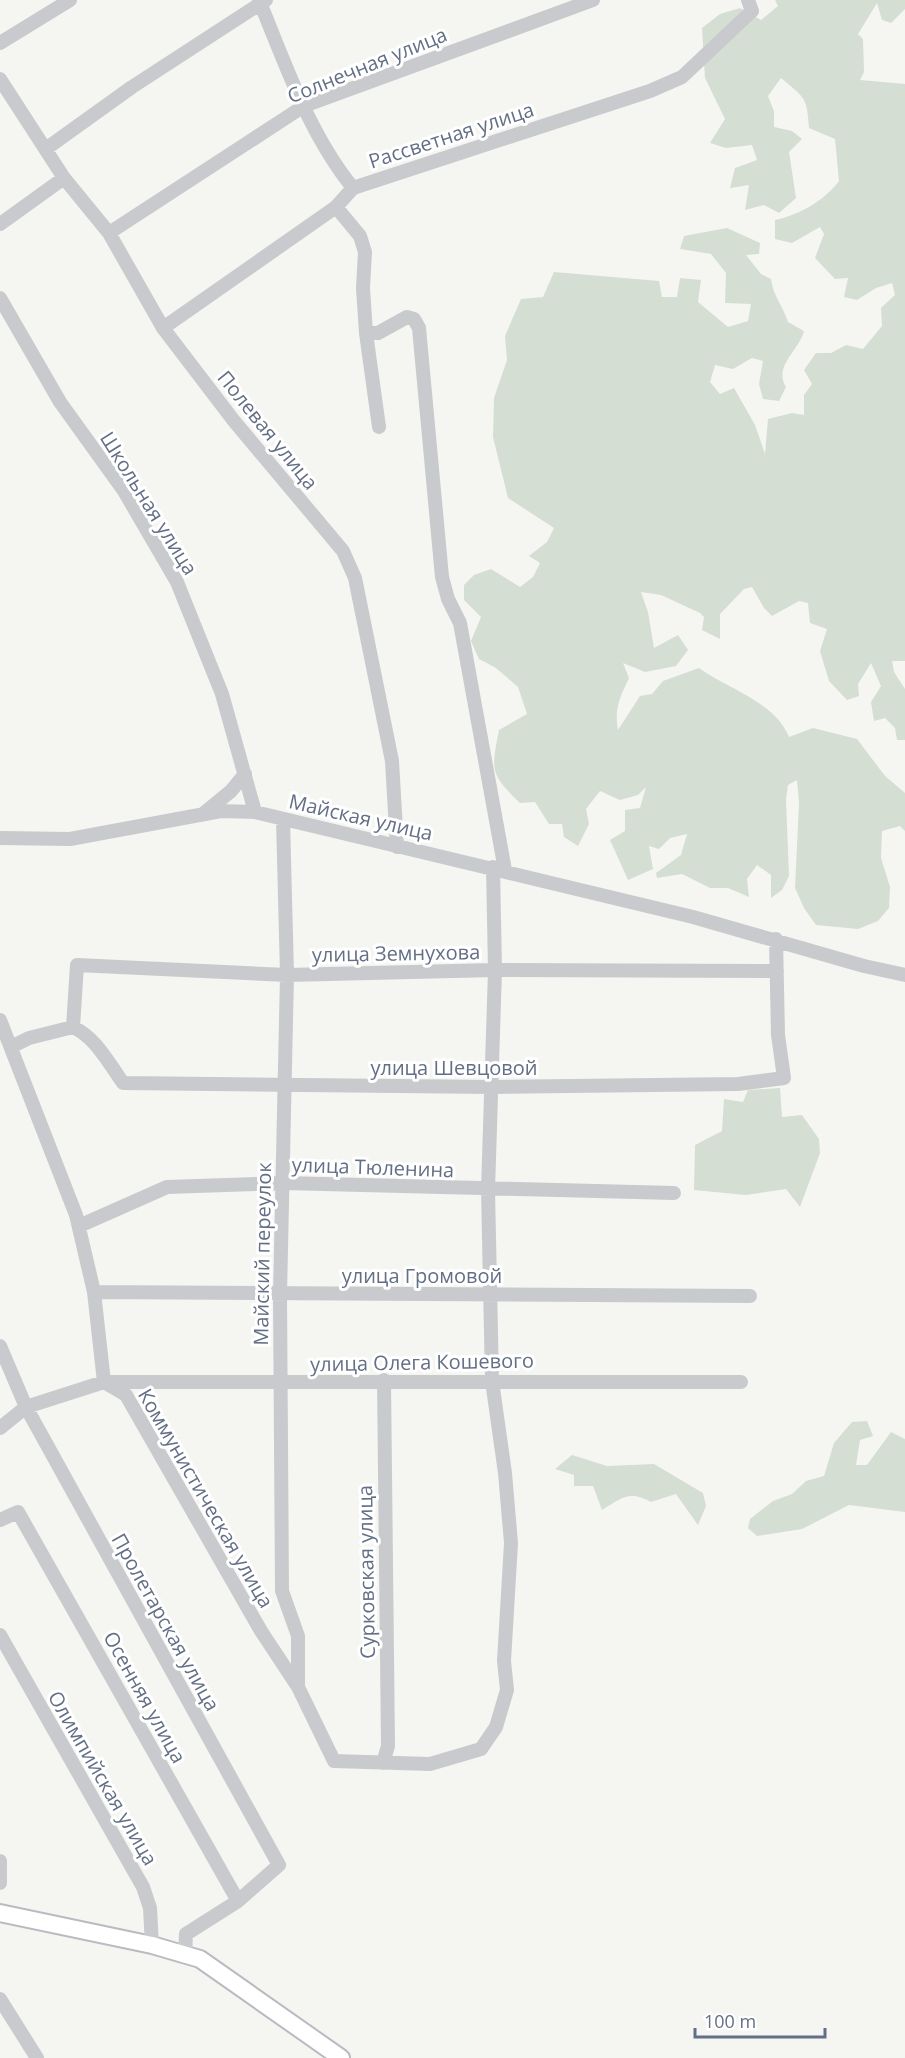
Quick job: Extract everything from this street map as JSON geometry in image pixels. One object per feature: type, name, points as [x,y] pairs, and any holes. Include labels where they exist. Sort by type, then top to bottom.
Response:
[{"type":"main road","points":[[0,1913],[152,1945],[200,1959],[341,2058]]},
{"type":"street","points":[[0,43],[70,0]]},
{"type":"street","name":"Солнечная улица","points":[[109,233],[304,106],[593,0]]},
{"type":"street","name":"Рассветная улица","points":[[164,328],[336,207],[353,188],[650,91],[682,77],[752,11],[748,0]]},
{"type":"street","points":[[47,148],[132,87],[261,1],[304,106],[339,170],[353,188]]},
{"type":"street","name":"Полевая улица","points":[[0,79],[47,148],[64,178],[109,233],[164,328],[234,421],[343,551],[355,578],[392,761],[397,847]]},
{"type":"street","points":[[0,224],[64,178]]},
{"type":"street","points":[[336,207],[360,236],[365,252],[363,288],[366,333],[379,427]]},
{"type":"street","name":"Школьная улица","points":[[0,298],[60,402],[124,491],[177,582],[222,694],[255,812]]},
{"type":"street","points":[[366,333],[378,333],[407,317],[414,319],[419,328],[442,577],[448,599],[460,623],[499,869],[488,1190],[492,1381],[505,1473],[511,1543],[504,1661],[507,1690],[496,1727],[481,1749],[430,1764],[383,1763]]},
{"type":"street","points":[[201,815],[231,791],[244,774]]},
{"type":"street","name":"Майская улица","points":[[0,838],[70,839],[221,811],[255,812],[709,921],[864,966],[905,975]]},
{"type":"street","name":"Майский переулок","points":[[283,819],[287,975],[280,1295],[282,1590],[298,1636],[298,1687]]},
{"type":"street","points":[[776,939],[777,971]]},
{"type":"street","name":"улица Земнухова","points":[[73,1027],[77,965],[287,975],[495,970],[777,971]]},
{"type":"street","name":"улица Шевцовой","points":[[73,1027],[86,1033],[99,1047],[123,1083],[492,1087],[738,1084],[784,1078],[778,1035],[777,971]]},
{"type":"street","points":[[0,1020],[79,1226],[94,1292],[104,1382]]},
{"type":"street","points":[[6,1039],[29,1038],[73,1027]]},
{"type":"street","name":"улица Тюленина","points":[[79,1226],[167,1187],[283,1183],[674,1193]]},
{"type":"street","name":"улица Громовой","points":[[94,1292],[280,1295],[750,1296]]},
{"type":"street","name":"Пролетарская улица","points":[[0,1346],[26,1407],[279,1864],[237,1901]]},
{"type":"street","name":"улица Олега Кошевого","points":[[26,1407],[104,1382],[280,1384],[384,1380],[741,1382]]},
{"type":"street","name":"Сурковская улица","points":[[383,1763],[388,1746],[384,1380]]},
{"type":"street","name":"Коммунистическая улица","points":[[104,1382],[126,1395],[261,1631],[298,1687],[334,1761],[383,1763]]},
{"type":"street","points":[[0,1428],[26,1407]]},
{"type":"street","name":"Осенняя улица","points":[[0,1520],[18,1512],[237,1901]]},
{"type":"street","name":"Олимпийская улица","points":[[0,1635],[143,1887],[150,1908],[152,1945]]},
{"type":"street","points":[[0,1861],[0,1883]]},
{"type":"street","points":[[185,1956],[186,1934],[237,1901]]},
{"type":"street","points":[[0,1999],[37,2058]]},
{"type":"shaded area","points":[[775,0],[905,0],[905,9],[891,23],[882,20],[877,3],[858,34],[863,39],[864,72],[860,80],[905,84],[905,661],[892,661],[894,672],[905,689],[905,740],[897,740],[895,728],[885,718],[874,721],[871,702],[881,686],[871,663],[858,684],[859,696],[847,700],[829,681],[820,651],[827,629],[810,623],[808,603],[799,601],[772,616],[764,608],[752,587],[744,589],[720,614],[720,639],[702,630],[704,617],[700,613],[661,595],[641,592],[648,612],[654,648],[678,635],[688,650],[676,666],[645,672],[623,663],[629,678],[619,703],[617,723],[618,730],[640,696],[652,694],[663,681],[699,668],[762,705],[773,714],[789,737],[813,728],[857,739],[885,776],[905,793],[905,831],[900,826],[882,831],[881,858],[890,887],[889,908],[878,921],[858,929],[816,925],[804,908],[795,888],[799,803],[797,780],[788,785],[786,800],[789,876],[782,890],[771,898],[771,875],[757,865],[747,879],[749,897],[728,888],[710,888],[682,874],[657,878],[656,873],[681,855],[687,834],[670,838],[659,849],[649,846],[653,869],[628,880],[610,840],[625,831],[625,810],[640,808],[646,787],[638,795],[620,800],[600,791],[586,809],[589,824],[578,846],[564,837],[562,824],[549,824],[535,802],[520,803],[498,778],[494,763],[499,730],[527,714],[518,687],[496,668],[479,659],[471,641],[481,617],[464,600],[464,585],[474,575],[491,569],[520,587],[533,577],[540,563],[529,556],[547,542],[554,528],[508,498],[493,437],[494,398],[507,360],[505,336],[521,299],[543,297],[554,272],[659,281],[662,297],[677,297],[680,278],[701,280],[698,302],[728,327],[748,321],[751,304],[725,303],[726,273],[711,254],[680,249],[684,236],[727,228],[760,243],[759,254],[746,255],[761,274],[771,279],[788,322],[804,331],[785,365],[783,379],[786,387],[779,401],[763,399],[759,384],[763,361],[752,358],[733,369],[715,365],[710,382],[720,394],[734,388],[755,425],[765,454],[768,419],[792,413],[804,415],[804,395],[812,384],[804,370],[816,353],[831,353],[846,345],[863,349],[882,326],[881,308],[895,295],[892,283],[876,288],[857,300],[844,297],[848,278],[835,279],[815,258],[824,234],[820,227],[792,243],[775,239],[775,220],[793,215],[810,206],[826,195],[839,181],[835,139],[809,128],[806,104],[800,94],[781,78],[768,96],[774,111],[774,127],[792,131],[802,139],[789,152],[796,198],[779,213],[764,205],[745,210],[749,185],[730,188],[735,168],[757,160],[752,145],[726,148],[710,143],[725,119],[705,78],[702,28],[720,14],[740,8],[761,20],[778,6]]},
{"type":"shaded area","points":[[780,1088],[782,1117],[802,1115],[819,1139],[820,1153],[800,1207],[786,1189],[746,1195],[694,1190],[695,1145],[722,1131],[724,1099],[743,1102],[748,1090]]},
{"type":"shaded area","points":[[867,1421],[873,1436],[860,1440],[856,1465],[867,1465],[891,1432],[905,1439],[905,1512],[849,1505],[802,1529],[757,1536],[748,1528],[750,1519],[773,1501],[792,1494],[806,1481],[824,1476],[834,1443],[852,1422]]},
{"type":"shaded area","points":[[572,1455],[607,1466],[654,1464],[703,1493],[706,1506],[698,1525],[676,1494],[651,1502],[637,1496],[626,1497],[602,1510],[593,1486],[574,1486],[574,1475],[555,1469]]}]
